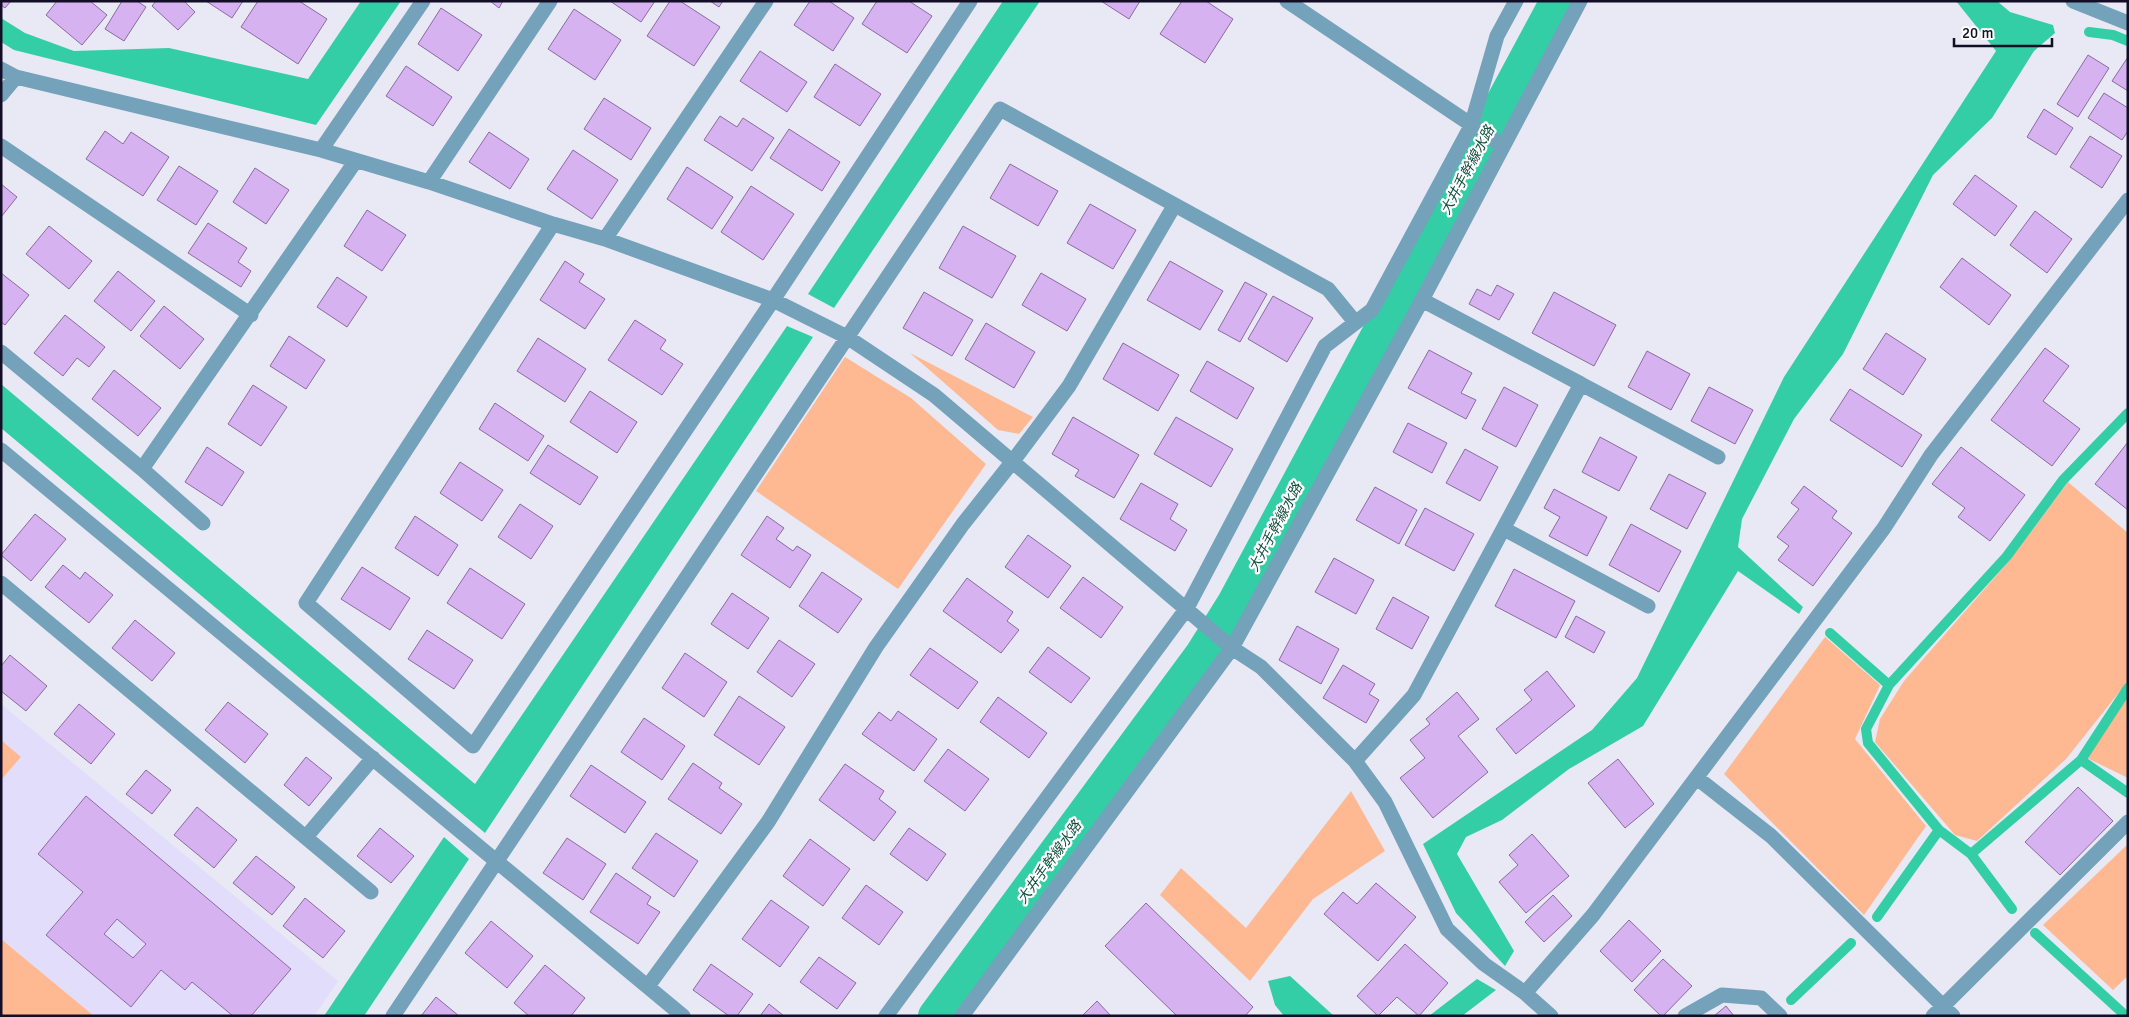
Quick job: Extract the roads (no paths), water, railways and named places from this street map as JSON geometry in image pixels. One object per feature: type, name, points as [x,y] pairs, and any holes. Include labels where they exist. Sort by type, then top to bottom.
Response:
[{"type":"street","points":[[321,150],[423,1]]},
{"type":"street","points":[[429,182],[550,1]]},
{"type":"street","points":[[605,239],[766,1]]},
{"type":"street","points":[[553,224],[306,603],[473,746],[773,300],[970,1]]},
{"type":"street","points":[[1287,1],[1503,146]]},
{"type":"street","points":[[886,1016],[1187,608],[1325,346],[1372,310],[1471,126],[1497,36],[1516,1]]},
{"type":"street","points":[[962,1016],[1232,648],[1422,300],[1580,1]]},
{"type":"street","points":[[2074,1],[2128,23]]},
{"type":"street","points":[[1,69],[16,77],[321,150],[355,162],[429,182],[553,224],[605,239],[773,300],[848,337],[934,396],[1203,621],[1232,648],[1261,667],[1355,761],[1385,802],[1447,929],[1484,964],[1525,993],[1551,1016]]},
{"type":"street","points":[[1,95],[16,77]]},
{"type":"street","points":[[393,1016],[1000,109],[1328,289],[1355,322]]},
{"type":"street","points":[[1,146],[251,315]]},
{"type":"street","points":[[142,469],[251,315],[355,162]]},
{"type":"street","points":[[1525,993],[1593,915],[1884,528],[1931,456],[2128,200]]},
{"type":"street","points":[[648,986],[768,822],[887,632],[962,524],[1013,462],[1069,386],[1174,206]]},
{"type":"street","points":[[1422,300],[1718,457]]},
{"type":"street","points":[[1,352],[142,469],[203,524]]},
{"type":"street","points":[[1355,761],[1414,695],[1581,384]]},
{"type":"street","points":[[3,454],[683,1016]]},
{"type":"street","points":[[1504,528],[1648,606]]},
{"type":"street","points":[[1,583],[371,892]]},
{"type":"street","points":[[306,837],[373,758]]},
{"type":"street","points":[[1697,778],[1771,836],[1943,1012],[2128,822]]},
{"type":"street","points":[[1685,1016],[1722,995],[1761,998],[1780,1016]]},
{"type":"waterway","name":"大井手幹線水路","points":[[935,1016],[1202,654],[1234,603],[1557,1]]},
{"type":"waterway","points":[[2089,32],[2113,35],[2128,41]]},
{"type":"waterway","points":[[1877,917],[1939,830],[1868,743],[1866,729],[1889,685],[2007,556],[2063,480],[2128,413]]},
{"type":"waterway","points":[[1830,633],[1889,685]]},
{"type":"waterway","points":[[2081,760],[2128,688]]},
{"type":"waterway","points":[[1939,830],[1971,854],[2081,760],[2128,793]]},
{"type":"waterway","points":[[1971,854],[2012,909]]},
{"type":"waterway","points":[[2035,933],[2126,1016]]},
{"type":"waterway","points":[[1791,1000],[1851,943]]}]
